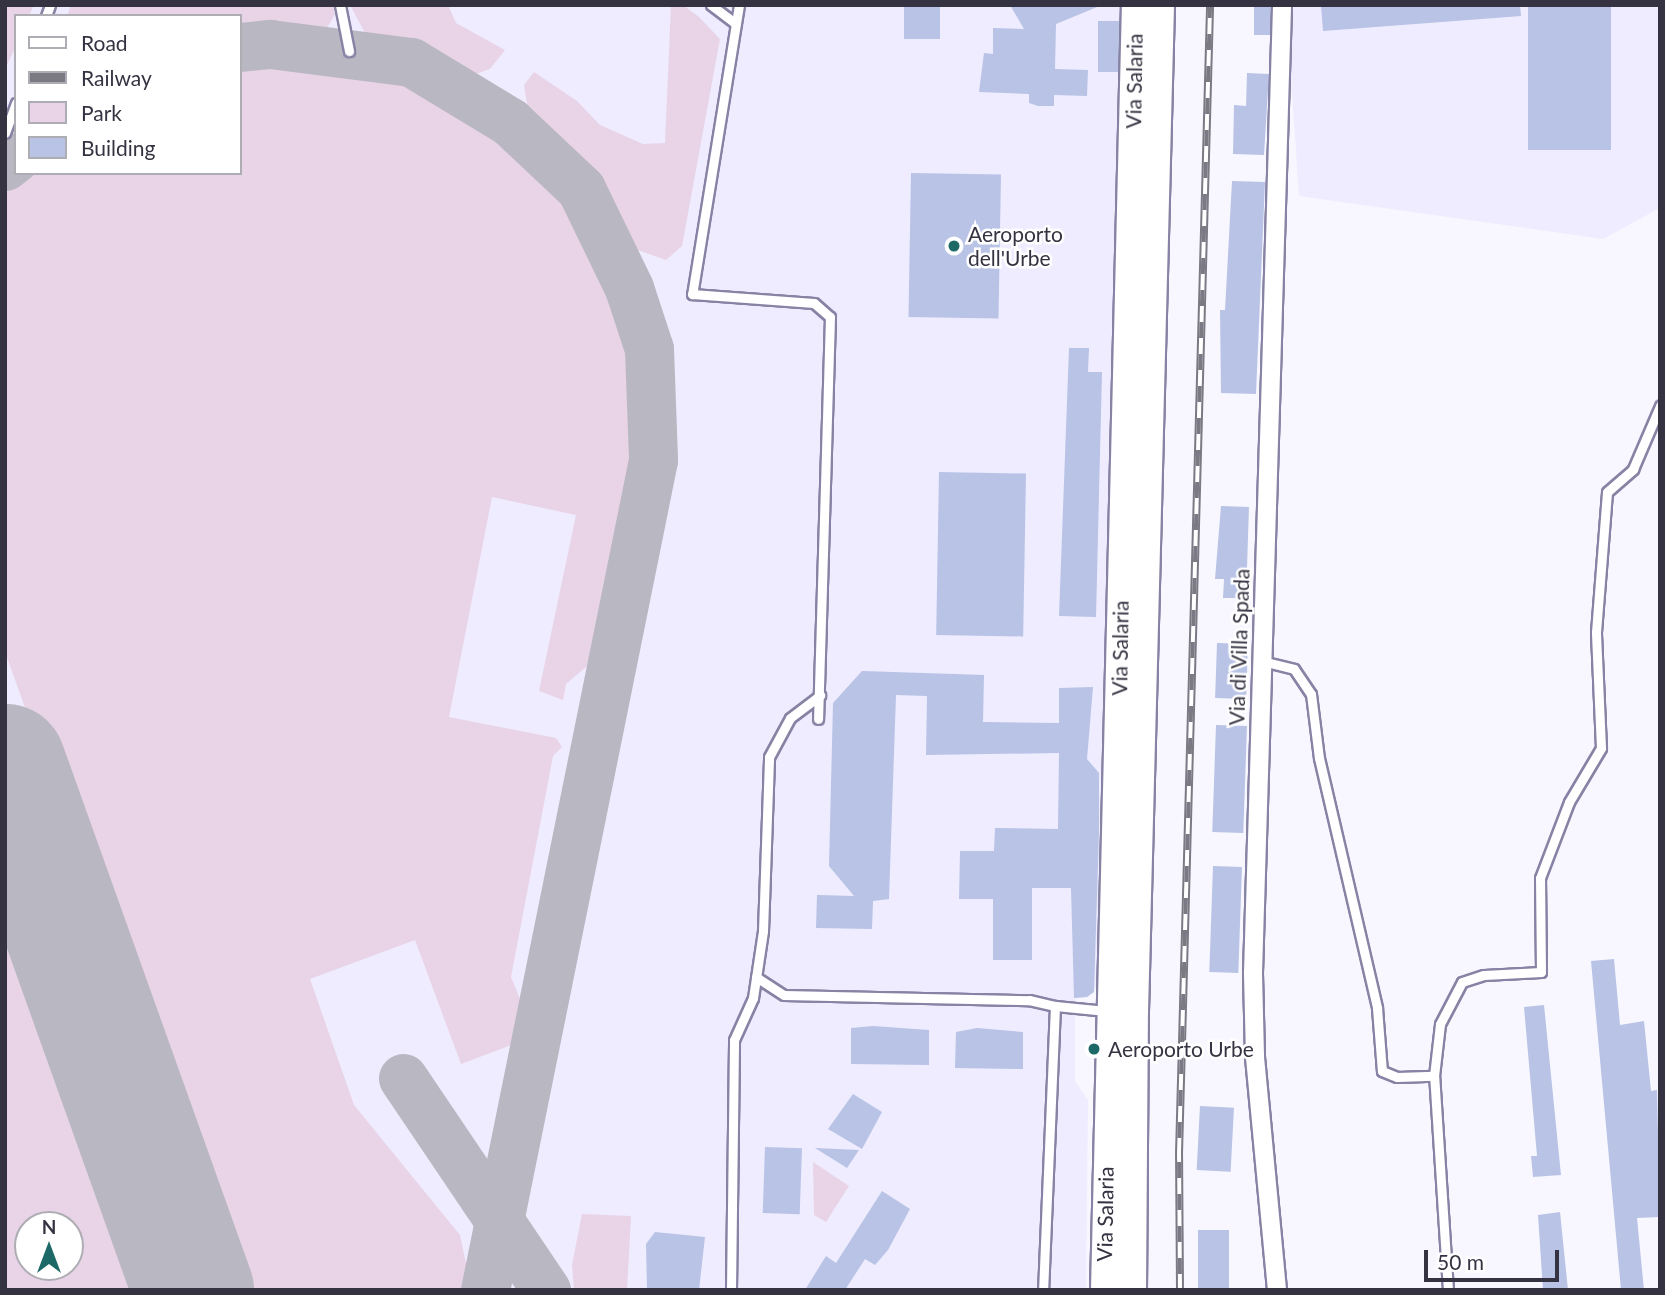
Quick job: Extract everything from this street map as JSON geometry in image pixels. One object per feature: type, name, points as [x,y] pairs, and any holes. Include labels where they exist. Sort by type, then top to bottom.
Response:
[{"type":"main road","name":"Via Salaria","points":[[1132,1290],[1121,1011],[1136,5]]},
{"type":"main road","name":"Via Salaria","points":[[1105,1290],[1121,1011],[1160,5]]},
{"type":"street","name":"Via di Villa Spada","points":[[1277,1290],[1255,1056],[1260,661],[1282,5]]},
{"type":"lane","points":[[340,5],[349,51]]},
{"type":"lane","points":[[711,5],[736,24]]},
{"type":"lane","points":[[739,5],[692,294],[814,303],[831,317],[818,719]]},
{"type":"lane","points":[[5,133],[14,108]]},
{"type":"lane","points":[[1448,1290],[1434,1076],[1440,1024],[1462,982],[1484,975],[1541,972],[1539,878],[1570,802],[1601,748],[1596,632],[1608,492],[1633,469],[1660,406]]},
{"type":"lane","points":[[1260,661],[1294,669],[1311,694],[1319,758],[1377,1008],[1382,1071],[1397,1077],[1434,1076]]},
{"type":"lane","points":[[731,1290],[734,1040],[756,977],[763,931],[769,757],[790,718],[820,695]]},
{"type":"lane","points":[[756,977],[783,995],[1030,1000],[1055,1006],[1121,1011]]},
{"type":"lane","points":[[1043,1290],[1055,1006]]},
{"type":"shaded area","points":[[5,5],[1121,5],[1097,986],[1087,997],[1075,999],[1075,1081],[1088,1100],[1086,1290],[5,1290]]},
{"type":"shaded area","points":[[1286,5],[1660,5],[1660,208],[1603,239],[1299,196]]},
{"type":"green space","points":[[5,5],[34,5],[30,14],[14,14],[14,50],[5,69]]},
{"type":"green space","points":[[71,5],[333,5],[335,14],[326,30],[242,28],[242,14],[68,14]]},
{"type":"green space","points":[[350,5],[448,5],[456,23],[505,50],[490,69],[470,76],[365,33]]},
{"type":"green space","points":[[671,5],[683,5],[720,39],[682,246],[666,260],[632,248],[576,161],[529,116],[524,85],[534,72],[577,101],[600,125],[643,144],[665,143]]},
{"type":"green space","points":[[285,59],[352,66],[407,82],[503,137],[576,215],[626,336],[630,472],[593,661],[566,684],[563,700],[539,691],[576,515],[492,497],[449,717],[556,738],[562,747],[553,756],[511,977],[524,1009],[511,1045],[461,1064],[415,940],[310,979],[354,1105],[460,1235],[468,1273],[466,1290],[235,1290],[5,652],[5,194],[21,175],[242,175],[242,60]]},
{"type":"green space","points":[[5,906],[144,1290],[5,1290]]},
{"type":"green space","points":[[813,1162],[849,1186],[826,1222],[814,1215]]},
{"type":"green space","points":[[582,1214],[631,1216],[627,1290],[574,1290],[572,1265]]},
{"type":"building","points":[[904,5],[940,5],[940,39],[904,39]]},
{"type":"building","points":[[1010,5],[1102,5],[1056,24],[1055,69],[1088,70],[1087,96],[1054,95],[1054,106],[1038,106],[1029,103],[1029,94],[979,92],[984,53],[993,54],[993,28],[1024,29]]},
{"type":"building","points":[[1254,5],[1271,5],[1271,35],[1254,35]]},
{"type":"building","points":[[1321,5],[1520,5],[1521,16],[1323,31]]},
{"type":"building","points":[[1528,5],[1611,5],[1611,150],[1528,150]]},
{"type":"building","points":[[1098,21],[1119,21],[1119,72],[1098,72]]},
{"type":"building","points":[[1247,73],[1269,74],[1264,155],[1233,154],[1234,105],[1246,106]]},
{"type":"building","name":"Aeroporto dell'Urbe","points":[[911,173],[1001,175],[998,319],[908,317]]},
{"type":"building","points":[[1232,181],[1265,182],[1256,394],[1221,393],[1220,310],[1225,310]]},
{"type":"building","points":[[1069,348],[1089,348],[1088,372],[1102,372],[1096,617],[1059,616]]},
{"type":"building","points":[[939,472],[1026,474],[1023,636],[936,635]]},
{"type":"building","points":[[1221,506],[1249,507],[1246,598],[1223,598],[1224,579],[1215,579]]},
{"type":"building","points":[[1217,643],[1248,644],[1246,699],[1215,698]]},
{"type":"building","points":[[862,671],[984,675],[983,722],[1059,723],[1059,688],[1093,687],[1087,759],[1099,773],[1099,832],[1094,992],[1087,997],[1074,998],[1071,888],[1032,888],[1032,960],[993,960],[993,899],[959,899],[960,851],[994,851],[995,828],[1058,829],[1059,753],[926,755],[927,696],[896,695],[889,899],[873,901],[872,929],[816,928],[817,895],[854,896],[829,866],[833,703]]},
{"type":"building","points":[[1216,725],[1247,726],[1243,833],[1212,832]]},
{"type":"building","points":[[1213,866],[1242,867],[1238,973],[1209,972]]},
{"type":"building","points":[[1614,959],[1620,1025],[1644,1021],[1651,1091],[1657,1090],[1660,1217],[1637,1218],[1644,1290],[1621,1290],[1591,961]]},
{"type":"building","points":[[1544,1005],[1561,1175],[1533,1177],[1531,1156],[1537,1156],[1524,1007]]},
{"type":"building","points":[[873,1026],[929,1030],[929,1065],[851,1064],[851,1028]]},
{"type":"building","points":[[977,1028],[1023,1032],[1023,1069],[955,1068],[956,1032]]},
{"type":"building","points":[[853,1094],[882,1112],[862,1149],[828,1129]]},
{"type":"building","points":[[1200,1106],[1234,1108],[1231,1172],[1197,1170]]},
{"type":"building","points":[[765,1147],[802,1148],[800,1214],[763,1213]]},
{"type":"building","points":[[815,1148],[859,1150],[847,1168]]},
{"type":"building","points":[[882,1191],[910,1209],[888,1250],[875,1265],[865,1259],[845,1290],[805,1290],[826,1256],[836,1263]]},
{"type":"building","points":[[1560,1212],[1568,1290],[1543,1290],[1538,1215]]},
{"type":"building","points":[[1198,1230],[1229,1230],[1229,1290],[1198,1290]]},
{"type":"building","points":[[655,1232],[705,1237],[699,1290],[647,1290],[646,1244]]},
{"type":"taxiway","points":[[242,47],[270,44],[411,62],[510,122],[581,189],[629,288],[649,349],[653,460],[485,1290]]},
{"type":"taxiway","points":[[5,166],[14,159]]},
{"type":"taxiway","points":[[403,1078],[546,1290]]},
{"type":"runway","points":[[5,764],[193,1290]]},
{"type":"railway","points":[[1180,1290],[1179,1154],[1210,5]]},
{"type":"place","name":"Aeroporto dell'Urbe","points":[[954,246]]},
{"type":"place","name":"Aeroporto Urbe","points":[[1094,1049]]}]
